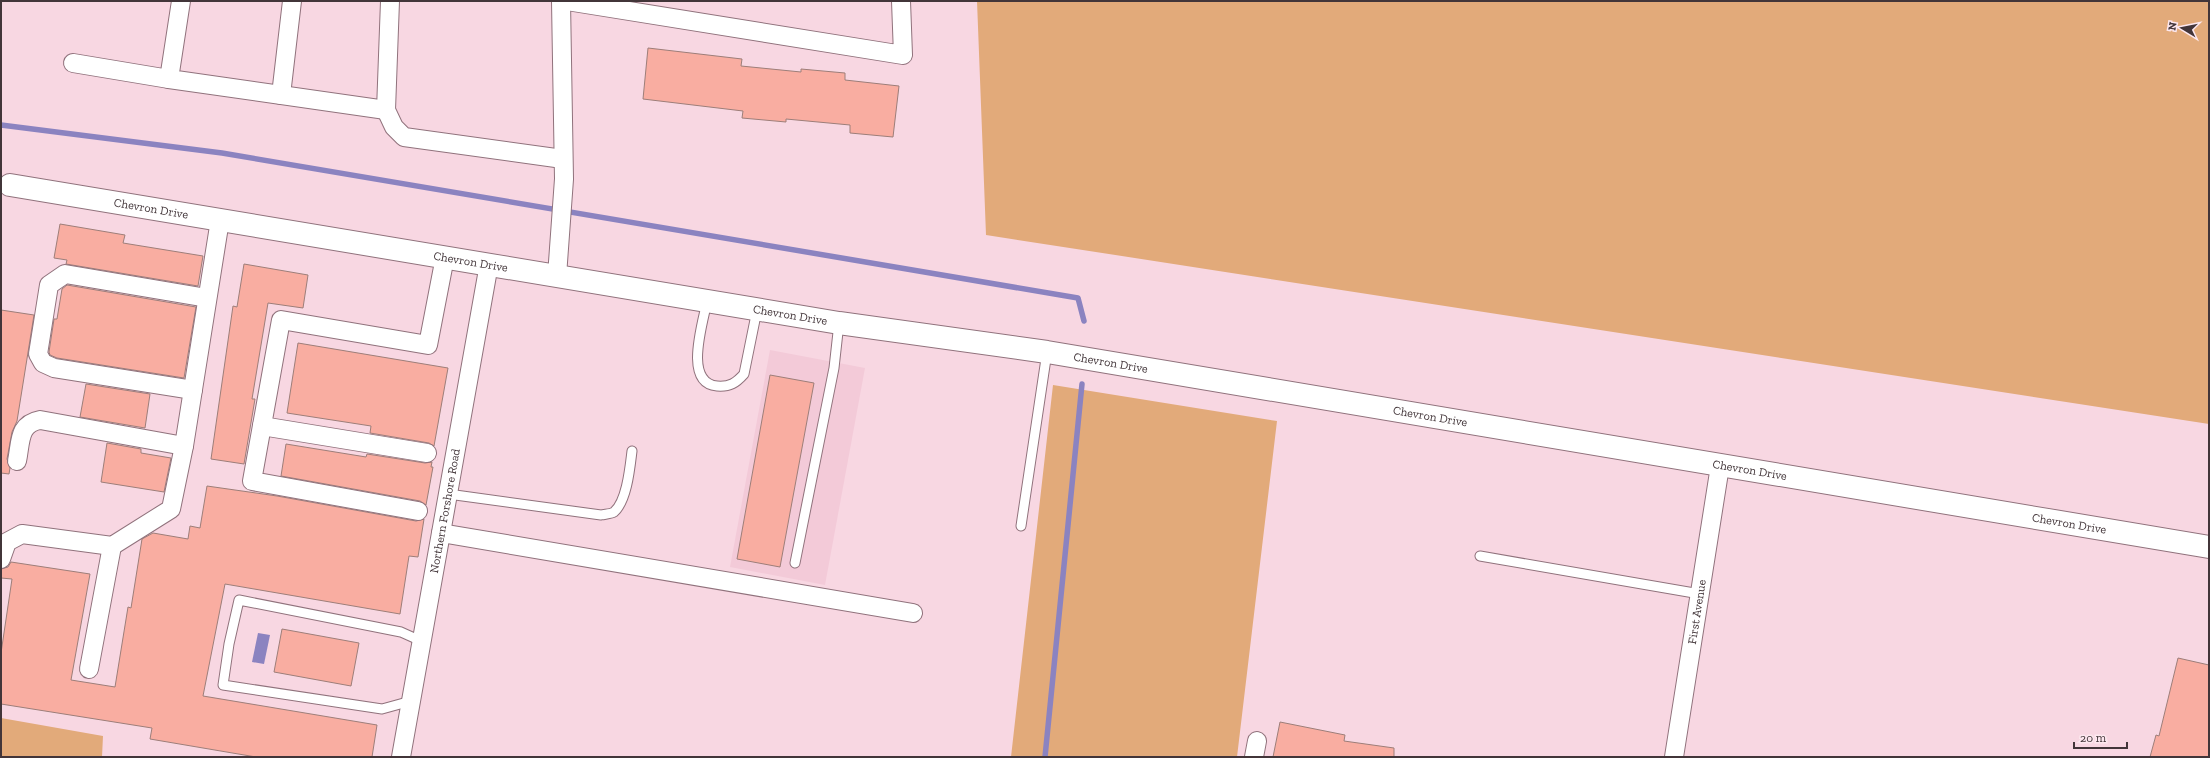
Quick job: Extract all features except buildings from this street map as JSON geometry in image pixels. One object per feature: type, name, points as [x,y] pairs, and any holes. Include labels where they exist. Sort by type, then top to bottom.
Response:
[{"type":"main road","name":"Chevron Drive","points":[[6,185],[445,256],[757,310],[1047,352],[2209,547]]},
{"type":"street","points":[[169,79],[181,1]]},
{"type":"street","points":[[281,95],[292,1]]},
{"type":"street","points":[[390,1],[386,110],[394,127],[404,137],[563,159]]},
{"type":"street","points":[[557,276],[563,196],[561,1]]},
{"type":"street","points":[[567,1],[903,55],[902,1]]},
{"type":"street","points":[[74,63],[169,79],[386,110]]},
{"type":"street","points":[[1,559],[7,542],[22,534],[112,546],[171,509],[184,446],[220,220]]},
{"type":"street","points":[[418,511],[252,481],[281,320],[428,345],[445,256]]},
{"type":"street","name":"Northern Forshore Road","points":[[401,757],[489,264]]},
{"type":"street","points":[[193,390],[54,368],[43,362],[38,354],[49,286],[65,274],[207,298]]},
{"type":"street","points":[[17,461],[24,428],[30,422],[40,420],[184,446]]},
{"type":"street","points":[[262,426],[427,453]]},
{"type":"street","name":"First Avenue","points":[[1674,757],[1720,466]]},
{"type":"street","points":[[441,532],[913,613]]},
{"type":"street","points":[[88,669],[112,546]]},
{"type":"lane","points":[[706,301],[697,363],[700,376],[710,385],[728,386],[738,381],[744,374],[757,310]]},
{"type":"lane","points":[[795,563],[834,368],[840,323]]},
{"type":"lane","points":[[1021,526],[1047,352]]},
{"type":"lane","points":[[448,494],[602,515],[613,512],[620,504],[627,484],[632,451]]},
{"type":"lane","points":[[1480,556],[1700,594]]},
{"type":"lane","points":[[411,701],[382,709],[223,685],[229,644],[239,600],[401,632],[421,642]]},
{"type":"shaded area","points":[[977,1],[2209,1],[2209,424],[986,235]]},
{"type":"shaded area","points":[[770,350],[865,368],[825,585],[730,567]]},
{"type":"shaded area","points":[[1053,385],[1277,421],[1237,757],[1011,757]]},
{"type":"shaded area","points":[[258,633],[270,635],[264,664],[252,662]]},
{"type":"shaded area","points":[[1,718],[103,736],[102,757],[1,757]]},
{"type":"waterway","points":[[1,125],[222,153],[1078,298],[1084,321]]},
{"type":"waterway","points":[[1045,757],[1082,384]]}]
